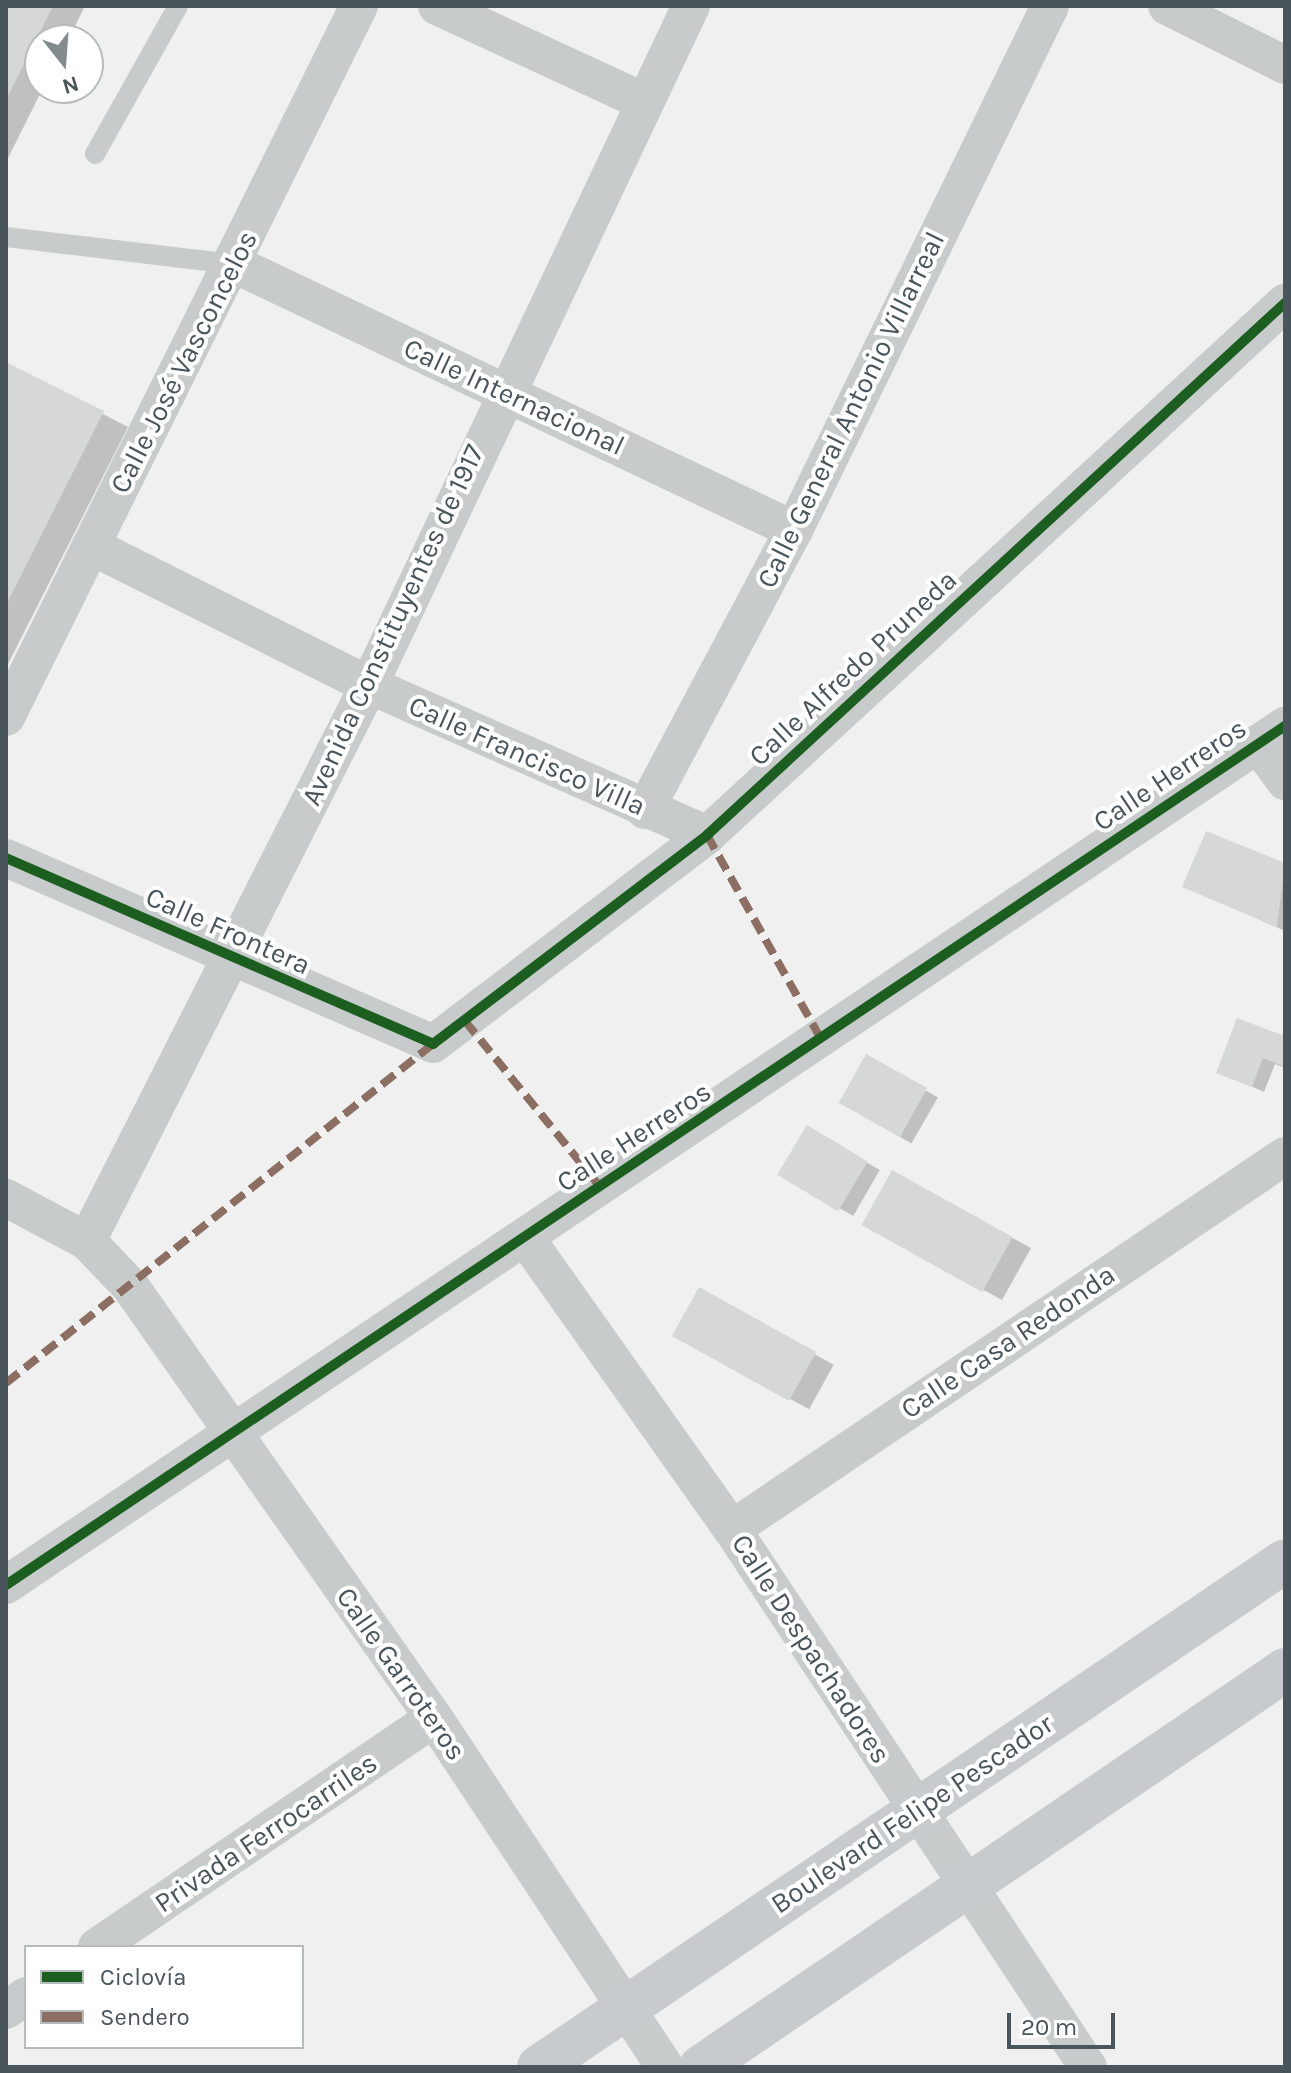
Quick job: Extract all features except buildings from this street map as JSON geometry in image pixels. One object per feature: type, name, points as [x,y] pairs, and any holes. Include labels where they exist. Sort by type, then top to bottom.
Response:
[{"type":"street","name":"Calle José Vasconcelos","points":[[6,717],[234,264],[359,6]]},
{"type":"street","points":[[437,6],[643,101]]},
{"type":"street","name":"Avenida Constituyentes de 1917","points":[[87,1241],[232,961],[369,685],[502,392],[691,6]]},
{"type":"street","name":"Calle General Antonio Villarreal","points":[[645,810],[794,530],[1050,6]]},
{"type":"street","points":[[1167,6],[1285,65]]},
{"type":"street","name":"Calle Internacional","points":[[234,264],[794,530]]},
{"type":"street","name":"Calle Alfredo Pruneda","points":[[433,1044],[707,835],[1285,303]]},
{"type":"street","name":"Calle Francisco Villa","points":[[91,546],[369,685],[707,835]]},
{"type":"street","points":[[1271,735],[1285,781]]},
{"type":"street","name":"Calle Herreros","points":[[6,1585],[1271,735]]},
{"type":"street","name":"Calle Frontera","points":[[6,858],[232,961],[433,1044]]},
{"type":"street","name":"Calle Casa Redonda","points":[[732,1529],[1285,1156]]},
{"type":"street","name":"Calle Garroteros","points":[[6,1198],[87,1241],[130,1286],[434,1718],[665,2067]]},
{"type":"street","name":"Calle Despachadores","points":[[525,1237],[732,1529],[964,1885],[1088,2067]]},
{"type":"street","name":"Boulevard Felipe Pescador","points":[[539,2067],[1285,1561]]},
{"type":"street","points":[[701,2067],[964,1885],[1285,1670]]},
{"type":"street","name":"Privada Ferrocarriles","points":[[100,1945],[434,1718]]},
{"type":"street","points":[[6,2010],[24,1997]]},
{"type":"lane","points":[[95,154],[178,6]]},
{"type":"lane","points":[[6,237],[234,264]]},
{"type":"marked path","points":[[707,835],[822,1041]]},
{"type":"marked path","points":[[465,1021],[601,1188]]},
{"type":"marked path","points":[[6,1383],[433,1044]]},
{"type":"cycle path","points":[[6,858],[433,1044],[707,835],[1285,303]]},
{"type":"cycle path","points":[[6,1585],[1285,726]]}]
